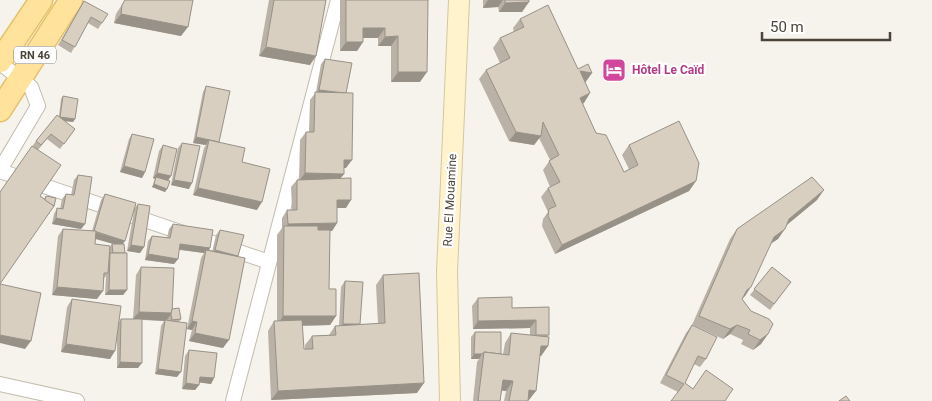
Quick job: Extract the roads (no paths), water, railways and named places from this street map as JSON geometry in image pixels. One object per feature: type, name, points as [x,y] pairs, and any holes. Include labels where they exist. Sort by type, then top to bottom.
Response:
[{"type":"main road","name":"RN 46","points":[[0,62],[41,0]]},
{"type":"main road","name":"RN 46","points":[[0,110],[71,0]]},
{"type":"main road","name":"Rue El Mouamine","points":[[450,401],[447,272],[458,0]]},
{"type":"street","points":[[233,401],[338,0]]},
{"type":"street","points":[[0,62],[35,93],[38,106],[0,171],[268,262]]},
{"type":"street","points":[[0,384],[77,401]]},
{"type":"place","name":"Hôtel Le Caïd","points":[[614,70]]}]
